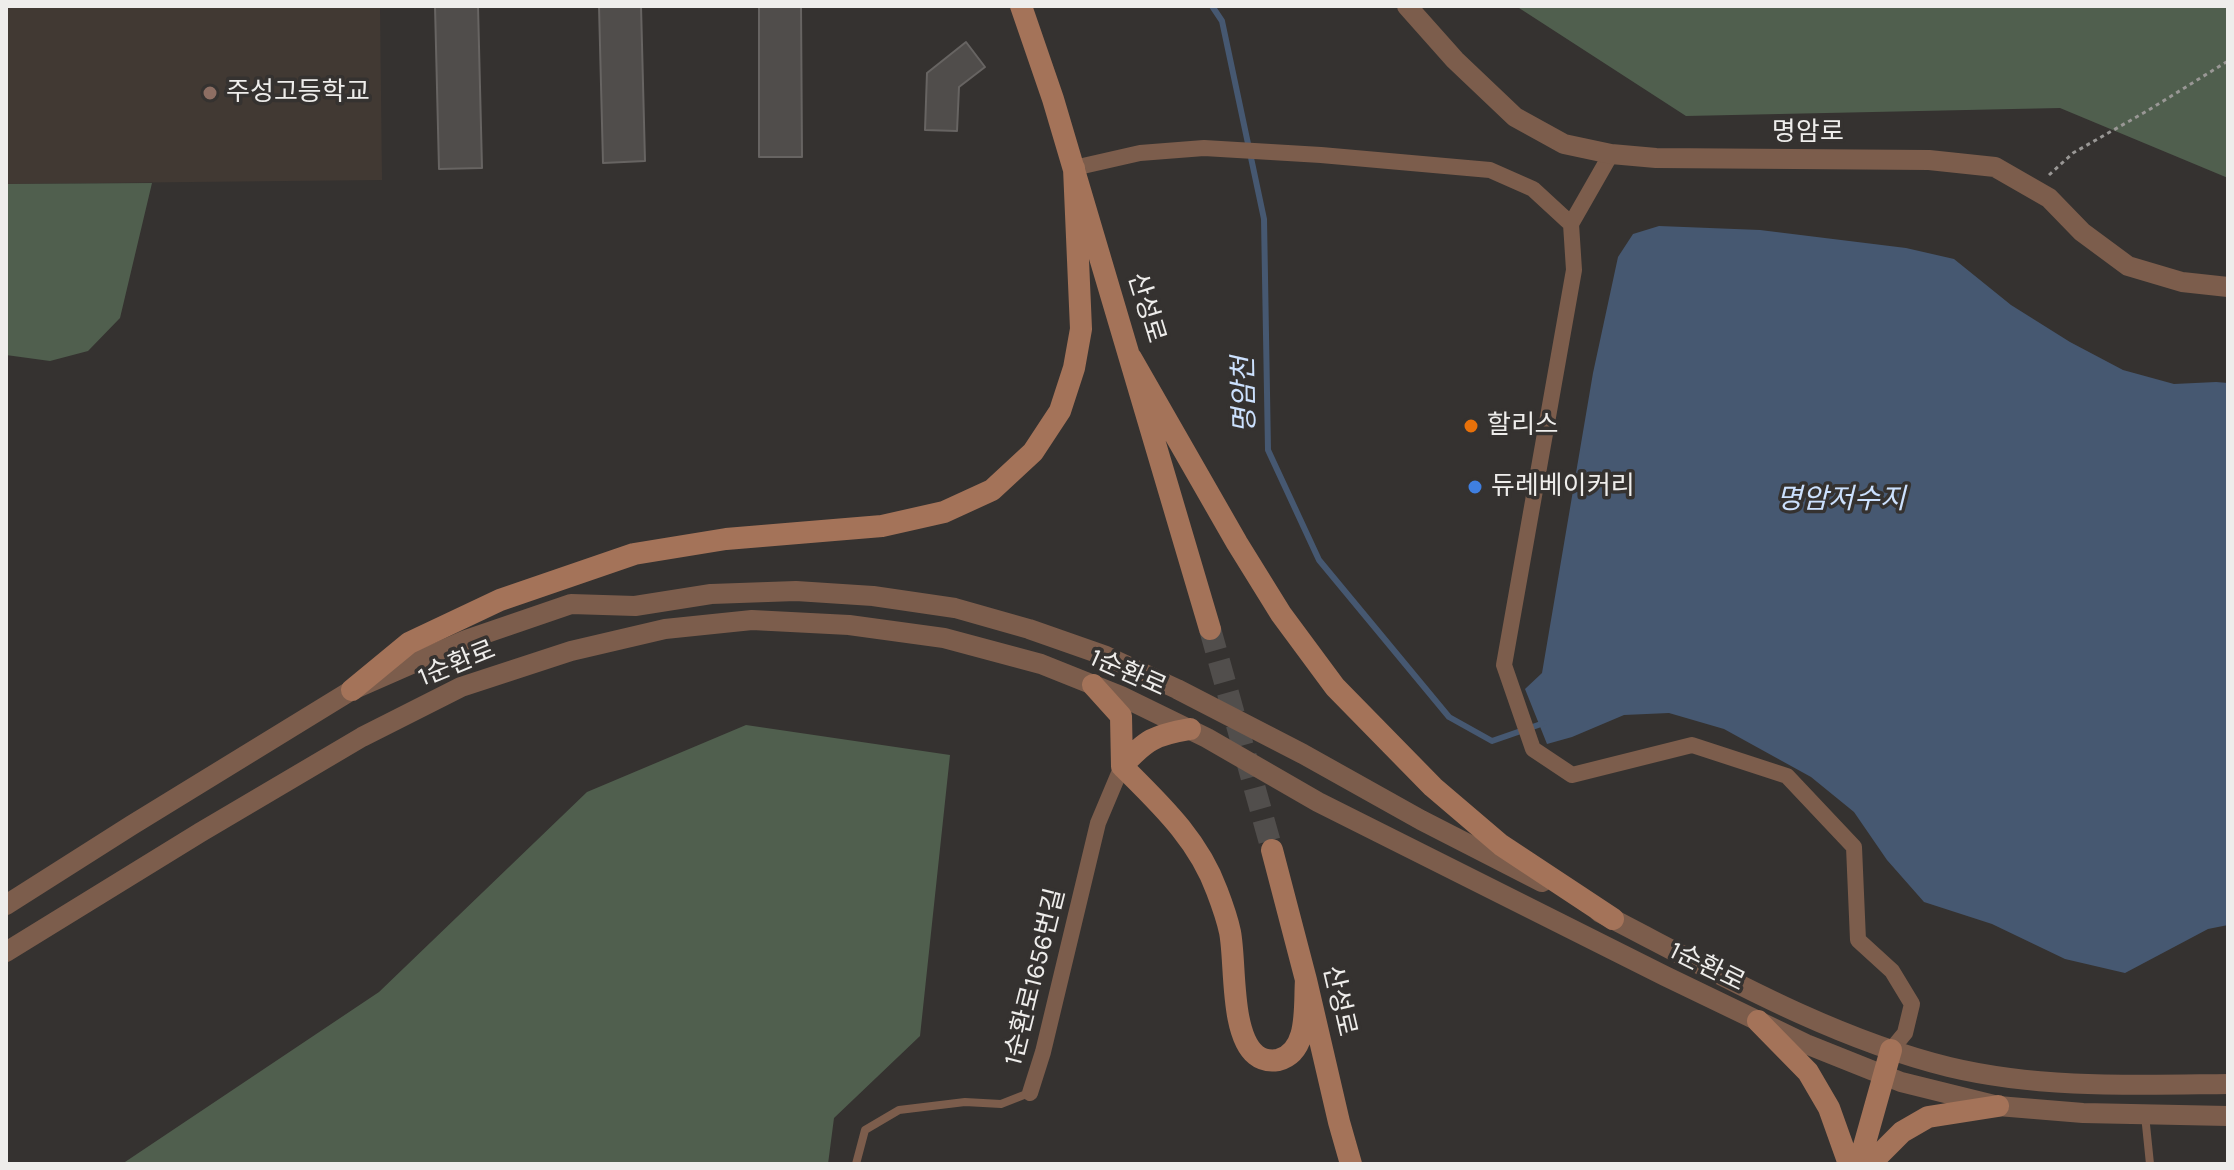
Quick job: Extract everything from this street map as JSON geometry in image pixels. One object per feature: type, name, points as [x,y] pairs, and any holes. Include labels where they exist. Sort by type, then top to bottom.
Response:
[{"type":"main road","name":"산성로","points":[[1021,6],[1074,168],[1210,629]]},
{"type":"main road","points":[[352,690],[409,643],[500,600],[634,554],[726,539],[882,526],[944,512],[992,490],[1033,452],[1060,411],[1074,368],[1081,329],[1074,168]]},
{"type":"main road","points":[[1131,358],[1281,614],[1335,687],[1433,787],[1490,835],[1613,919]]},
{"type":"main road","points":[[1093,685],[1121,716],[1122,766],[1172,815],[1196,847],[1216,889],[1230,932],[1237,1013],[1244,1036],[1255,1054],[1269,1061],[1282,1059],[1294,1051],[1302,1039],[1306,980]]},
{"type":"main road","points":[[1122,766],[1143,743],[1190,729]]},
{"type":"main road","name":"산성로","points":[[1272,850],[1351,1164]]},
{"type":"main road","points":[[1758,1021],[1808,1072],[1829,1108],[1849,1164]]},
{"type":"main road","points":[[1859,1164],[1891,1050]]},
{"type":"main road","points":[[1870,1164],[1902,1132],[1928,1117],[1998,1106]]},
{"type":"street","name":"명암로","points":[[1407,6],[1455,60],[1515,117],[1564,144],[1611,154],[1656,158],[1929,160],[1995,167],[2049,198],[2082,232],[2128,266],[2182,282],[2228,287]]},
{"type":"street","points":[[1074,168],[1140,153],[1204,148],[1490,170],[1533,189],[1571,224]]},
{"type":"street","points":[[1611,154],[1571,224],[1574,270],[1504,665],[1533,749],[1572,775],[1692,745],[1787,776],[1854,847],[1858,940],[1892,971],[1912,1004],[1905,1033],[1891,1050]]},
{"type":"street","name":"1순환로","points":[[8,904],[352,690],[466,640],[571,604],[635,606],[711,594],[796,591],[873,596],[955,608],[1029,629],[1106,656],[1303,754],[1421,820],[1758,994],[1839,1031],[1891,1050],[1949,1067],[2050,1083],[2228,1084]]},
{"type":"street","name":"1순환로","points":[[6,952],[362,737],[461,687],[571,651],[665,629],[752,620],[849,625],[944,638],[1041,664],[1093,685],[1190,729],[1318,802],[1758,1021],[1901,1082],[1998,1106],[2083,1113],[2228,1116]]},
{"type":"street","name":"1순환로1656번길","points":[[1030,1093],[1043,1052],[1098,823],[1122,766]]},
{"type":"lane","name":"1순환로1656번길","points":[[856,1164],[865,1130],[899,1110],[965,1102],[1001,1104],[1030,1093]]},
{"type":"lane","points":[[2145,1115],[2150,1164]]},
{"type":"path","points":[[2033,189],[2073,153],[2228,61]]},
{"type":"shaded area","name":"주성고등학교","points":[[6,6],[380,6],[382,180],[6,184]]},
{"type":"green space","points":[[1516,6],[2228,6],[2228,178],[2060,108],[1686,116]]},
{"type":"green space","points":[[152,183],[120,318],[88,351],[50,361],[6,355],[6,184]]},
{"type":"green space","points":[[746,725],[950,755],[920,1036],[834,1118],[828,1164],[122,1164],[379,992],[587,792]]},
{"type":"water","name":"명암저수지","points":[[1659,226],[1760,230],[1906,248],[1954,259],[2011,305],[2123,370],[2174,384],[2228,383],[2228,925],[2208,929],[2125,973],[2065,959],[1992,924],[1924,902],[1887,860],[1854,812],[1811,777],[1724,729],[1669,713],[1624,715],[1547,744],[1525,689],[1542,673],[1593,373],[1618,257],[1633,234]]},
{"type":"building","points":[[435,6],[478,6],[482,168],[439,169]]},
{"type":"building","points":[[599,6],[641,6],[645,161],[603,163]]},
{"type":"building","points":[[759,6],[801,6],[802,157],[759,157]]},
{"type":"building","points":[[966,42],[985,67],[959,87],[957,131],[925,130],[927,73]]},
{"type":"waterway","name":"명암천","points":[[1212,6],[1222,21],[1264,219],[1268,450],[1319,560],[1449,717],[1492,741],[1544,723]]},
{"type":"tunnel","points":[[1210,629],[1272,850]]},
{"type":"place","name":"주성고등학교","points":[[210,93]]},
{"type":"place","name":"할리스","points":[[1471,426]]},
{"type":"place","name":"듀레베이커리","points":[[1475,487]]}]
